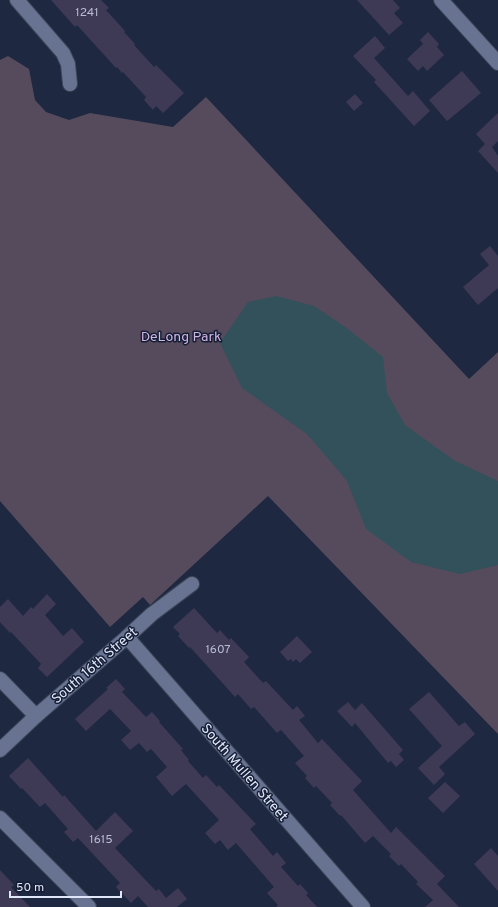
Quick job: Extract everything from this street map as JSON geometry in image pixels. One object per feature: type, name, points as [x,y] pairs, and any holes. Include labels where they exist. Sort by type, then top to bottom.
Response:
[{"type":"street","points":[[17,0],[63,54],[68,64],[70,84]]},
{"type":"street","points":[[441,0],[498,63]]},
{"type":"street","name":"South 16th Street","points":[[0,750],[36,716],[127,638],[152,614],[192,584]]},
{"type":"street","name":"South Mullen Street","points":[[127,638],[363,907]]},
{"type":"street","points":[[0,679],[36,716]]},
{"type":"street","points":[[0,818],[89,907]]},
{"type":"green space","name":"DeLong Park","points":[[8,56],[29,69],[35,100],[46,112],[69,120],[90,113],[173,127],[206,97],[469,379],[498,352],[498,734],[268,496],[150,605],[143,597],[110,627],[0,501],[0,60]]},
{"type":"water","points":[[276,296],[314,306],[348,329],[383,357],[387,393],[405,425],[455,461],[498,481],[498,565],[460,574],[411,562],[366,529],[347,481],[307,434],[242,388],[220,343],[248,302]]},
{"type":"building","points":[[51,0],[101,0],[109,8],[106,10],[125,31],[124,32],[135,44],[134,45],[154,67],[156,65],[184,93],[163,113],[156,106],[153,110],[144,100],[146,97],[123,72],[122,73],[117,67],[116,68],[77,25],[75,27]]},
{"type":"building","points":[[357,0],[393,0],[400,8],[394,13],[403,23],[389,35]]},
{"type":"building","points":[[428,32],[439,44],[437,47],[444,55],[427,71],[423,66],[418,71],[407,59],[423,44],[420,40]]},
{"type":"building","points":[[375,36],[385,48],[374,58],[408,96],[413,91],[430,111],[414,126],[374,82],[376,80],[353,56]]},
{"type":"building","points":[[462,71],[481,93],[447,121],[429,100]]},
{"type":"building","points":[[355,94],[363,103],[354,111],[346,102]]},
{"type":"building","points":[[498,113],[498,141],[492,147],[498,156],[498,173],[478,151],[485,144],[476,134]]},
{"type":"building","points":[[490,246],[498,256],[498,288],[478,305],[463,287],[489,265],[480,254]]},
{"type":"building","points":[[47,594],[56,604],[45,615],[63,636],[72,628],[84,642],[47,677],[38,668],[41,664],[0,622],[0,607],[8,599],[23,616],[31,607],[33,609]]},
{"type":"building","points":[[194,608],[217,633],[220,630],[229,640],[231,638],[249,657],[244,662],[263,683],[266,681],[293,710],[297,706],[305,716],[299,720],[318,743],[322,739],[362,781],[353,790],[391,833],[396,827],[445,876],[437,884],[459,907],[425,907],[433,900],[416,884],[418,882],[401,864],[399,866],[389,856],[391,854],[373,836],[365,843],[341,815],[340,816],[330,805],[332,803],[316,786],[314,788],[305,778],[307,776],[295,763],[304,756],[281,730],[277,733],[254,707],[251,709],[238,694],[235,697],[190,647],[189,648],[178,636],[180,634],[173,627]]},
{"type":"building","points":[[297,636],[312,652],[300,663],[296,659],[293,662],[291,659],[288,661],[280,652]]},
{"type":"building","points":[[116,679],[125,689],[122,692],[146,717],[152,712],[160,721],[159,722],[183,749],[181,750],[189,760],[188,761],[203,778],[206,775],[217,787],[219,785],[256,824],[250,829],[273,856],[277,852],[286,863],[281,867],[298,886],[300,884],[308,893],[306,895],[317,907],[276,907],[278,905],[267,893],[274,887],[236,843],[228,850],[220,840],[215,844],[205,833],[219,820],[186,784],[172,796],[156,777],[167,767],[151,749],[147,752],[139,743],[130,750],[121,740],[131,731],[110,709],[86,731],[75,719],[108,689],[106,688]]},
{"type":"building","points":[[429,692],[459,726],[465,722],[475,734],[439,767],[445,774],[434,785],[418,768],[442,746],[409,709]]},
{"type":"building","points":[[348,702],[355,710],[362,703],[403,750],[399,754],[404,760],[396,767],[391,761],[388,763],[355,723],[352,727],[337,711]]},
{"type":"building","points":[[28,758],[96,831],[115,812],[133,831],[115,848],[156,891],[159,889],[166,898],[178,888],[187,899],[177,907],[148,907],[138,896],[131,903],[116,887],[120,883],[78,838],[73,842],[64,832],[68,829],[45,803],[40,807],[9,776]]},
{"type":"building","points":[[445,782],[460,796],[443,813],[428,798]]},
{"type":"building","points":[[491,848],[498,856],[498,891],[474,864]]},
{"type":"building","points":[[0,870],[14,885],[11,887],[30,907],[0,907]]}]
